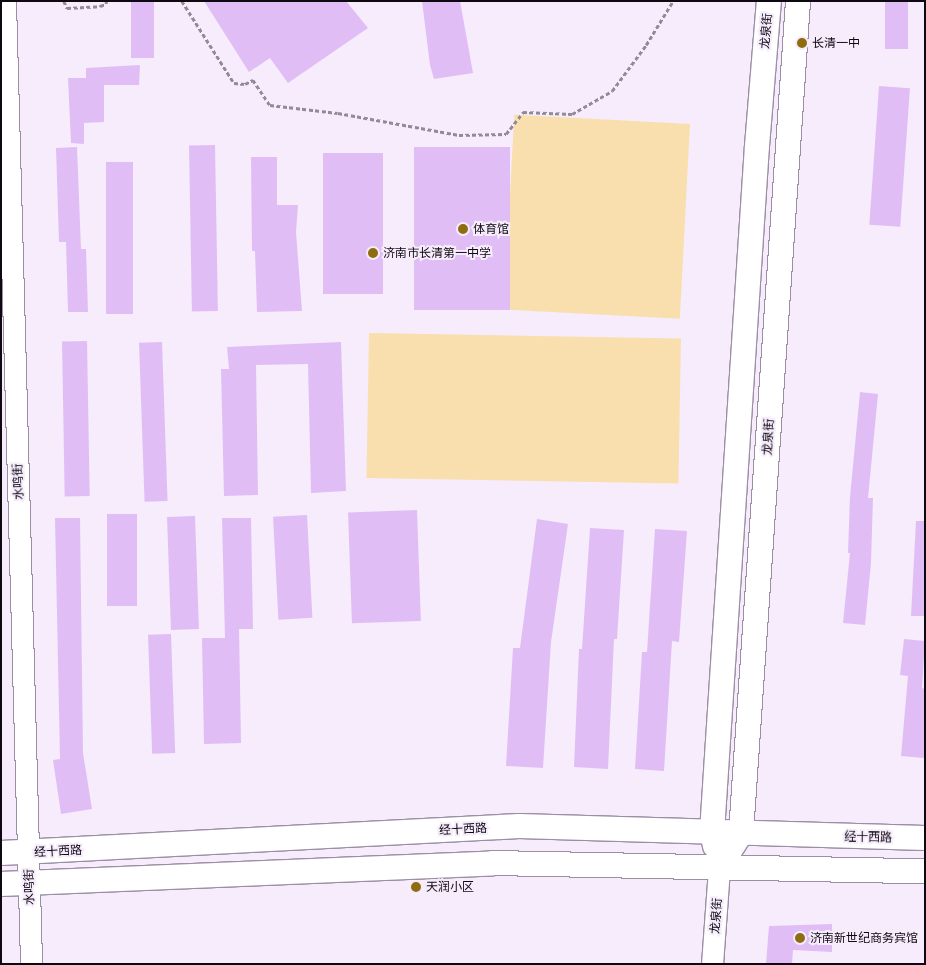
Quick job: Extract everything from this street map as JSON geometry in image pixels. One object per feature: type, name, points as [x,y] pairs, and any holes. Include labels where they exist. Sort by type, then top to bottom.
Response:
[{"type":"main road","name":"龙泉街","points":[[720,868],[712,832],[769,1]]},
{"type":"main road","name":"龙泉街","points":[[720,868],[741,833],[798,1]]},
{"type":"main road","name":"经十西路","points":[[1,853],[519,826],[925,838]]},
{"type":"main road","points":[[1,884],[492,863],[925,871]]},
{"type":"street","name":"水鸣街","points":[[5,1],[31,964]]},
{"type":"street","name":"龙泉街","points":[[712,964],[720,868]]},
{"type":"path","points":[[64,1],[67,8],[100,6],[106,4],[106,1]]},
{"type":"path","points":[[182,1],[234,83],[245,84],[253,80],[270,105],[338,113],[459,135],[506,134],[523,112],[572,114],[612,90],[646,45],[673,1]]},
{"type":"shaded area","points":[[514,115],[690,124],[680,319],[504,310]]},
{"type":"shaded area","points":[[369,333],[681,338],[678,483],[366,478]]},
{"type":"building","points":[[131,1],[154,1],[154,58],[131,58]]},
{"type":"building","points":[[204,1],[346,1],[368,28],[288,83],[270,58],[249,72]]},
{"type":"building","points":[[422,1],[460,1],[473,73],[434,79],[430,65]]},
{"type":"building","points":[[885,1],[908,1],[908,49],[885,49]]},
{"type":"building","points":[[140,65],[139,85],[104,85],[104,122],[84,123],[84,144],[71,143],[68,78],[86,78],[86,68]]},
{"type":"building","points":[[879,86],[910,88],[900,227],[869,225]]},
{"type":"building","points":[[189,145],[215,145],[218,311],[192,311]]},
{"type":"building","points":[[77,147],[81,249],[86,249],[88,312],[68,312],[66,242],[59,242],[56,148]]},
{"type":"building","name":"体育馆","points":[[414,147],[510,147],[510,310],[414,310]]},
{"type":"building","points":[[323,153],[383,153],[383,294],[323,294]]},
{"type":"building","points":[[251,157],[277,157],[277,205],[298,205],[296,232],[302,311],[257,312],[255,251],[252,251]]},
{"type":"building","points":[[106,162],[133,162],[133,314],[106,314]]},
{"type":"building","points":[[62,341],[87,341],[90,496],[65,496]]},
{"type":"building","points":[[162,342],[168,501],[145,502],[139,343]]},
{"type":"building","points":[[341,342],[346,491],[311,493],[308,364],[256,365],[258,495],[224,496],[221,369],[229,369],[227,347]]},
{"type":"building","points":[[860,392],[878,394],[868,498],[873,498],[871,563],[865,625],[843,623],[850,553],[848,553],[850,497]]},
{"type":"building","points":[[417,510],[421,621],[352,623],[348,512]]},
{"type":"building","points":[[107,514],[137,514],[137,606],[107,606]]},
{"type":"building","points":[[307,515],[312,618],[278,620],[273,517]]},
{"type":"building","points":[[195,516],[199,629],[171,630],[167,517]]},
{"type":"building","points":[[55,518],[80,518],[83,753],[92,809],[61,814],[53,760],[60,759]]},
{"type":"building","points":[[222,518],[251,518],[253,629],[239,629],[241,743],[204,744],[202,638],[225,638]]},
{"type":"building","points":[[537,519],[568,524],[551,642],[543,768],[506,766],[513,648],[520,648]]},
{"type":"building","points":[[916,521],[925,521],[925,616],[911,616]]},
{"type":"building","points":[[590,528],[624,530],[617,639],[614,639],[608,769],[574,767],[579,649],[582,649]]},
{"type":"building","points":[[655,529],[687,531],[679,642],[672,641],[664,771],[635,769],[642,652],[647,652]]},
{"type":"building","points":[[171,634],[175,753],[152,754],[148,635]]},
{"type":"building","points":[[904,639],[925,641],[922,688],[925,689],[924,758],[901,756],[908,676],[900,675]]},
{"type":"building","name":"济南新世纪商务宾馆","points":[[832,924],[832,952],[793,950],[792,964],[766,964],[769,926]]},
{"type":"place","name":"长清一中","points":[[802,43]]},
{"type":"place","name":"体育馆","points":[[463,229]]},
{"type":"place","name":"济南市长清第一中学","points":[[373,253]]},
{"type":"place","name":"天润小区","points":[[416,887]]},
{"type":"place","name":"济南新世纪商务宾馆","points":[[800,938]]}]
